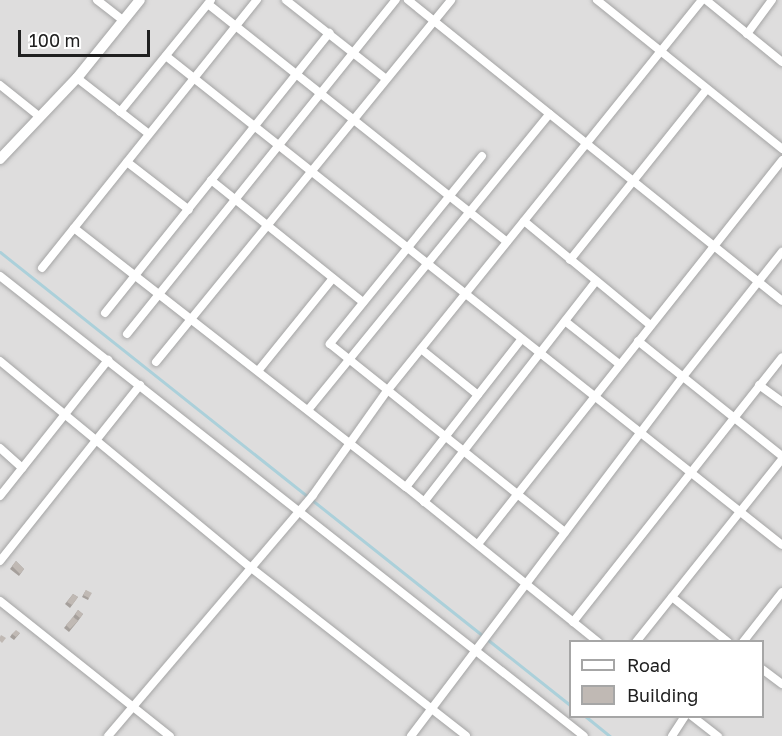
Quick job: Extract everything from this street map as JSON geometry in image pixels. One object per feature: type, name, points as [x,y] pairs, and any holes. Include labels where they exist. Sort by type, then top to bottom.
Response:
[{"type":"street","points":[[97,0],[124,21]]},
{"type":"street","points":[[0,159],[77,78],[140,0]]},
{"type":"street","points":[[42,268],[257,0]]},
{"type":"street","points":[[286,0],[386,80]]},
{"type":"street","points":[[127,334],[396,0]]},
{"type":"street","points":[[408,0],[782,301]]},
{"type":"street","points":[[156,363],[451,0]]},
{"type":"street","points":[[597,0],[782,149]]},
{"type":"street","points":[[108,736],[297,511],[313,495],[387,391],[704,0],[782,62]]},
{"type":"street","points":[[747,34],[772,0]]},
{"type":"street","points":[[120,111],[210,2],[235,26],[507,242]]},
{"type":"street","points":[[105,313],[329,33]]},
{"type":"street","points":[[166,56],[639,434],[782,545]]},
{"type":"street","points":[[77,78],[149,134]]},
{"type":"street","points":[[0,86],[40,117]]},
{"type":"street","points":[[570,260],[707,89]]},
{"type":"street","points":[[308,410],[549,114]]},
{"type":"street","points":[[482,156],[330,342],[331,346],[348,360],[565,532]]},
{"type":"street","points":[[478,544],[782,160]]},
{"type":"street","points":[[127,162],[189,210]]},
{"type":"street","points":[[211,180],[363,302]]},
{"type":"street","points":[[524,221],[651,325]]},
{"type":"street","points":[[74,228],[424,501],[596,640]]},
{"type":"street","points":[[411,736],[639,434],[782,252]]},
{"type":"street","points":[[0,276],[584,736]]},
{"type":"street","points":[[258,371],[333,278]]},
{"type":"street","points":[[424,501],[596,281]]},
{"type":"street","points":[[565,321],[619,364]]},
{"type":"street","points":[[406,487],[521,340]]},
{"type":"street","points":[[638,341],[782,457],[638,640]]},
{"type":"street","points":[[421,349],[478,395]]},
{"type":"street","points":[[573,622],[689,472],[782,357]]},
{"type":"street","points":[[0,496],[108,360]]},
{"type":"street","points":[[0,361],[98,439],[250,567],[466,736]]},
{"type":"street","points":[[759,385],[782,402]]},
{"type":"street","points":[[0,561],[141,386]]},
{"type":"street","points":[[0,448],[22,468]]},
{"type":"street","points":[[745,640],[782,592]]},
{"type":"street","points":[[672,597],[726,640]]},
{"type":"street","points":[[0,601],[170,736]]},
{"type":"street","points":[[764,670],[782,684]]},
{"type":"street","points":[[672,736],[684,718]]},
{"type":"street","points":[[693,718],[718,736]]},
{"type":"shaded area","points":[[0,0],[782,0],[782,736],[0,736]]},
{"type":"building","points":[[16,561],[24,569],[20,574],[12,566]]},
{"type":"building","points":[[86,590],[92,593],[89,598],[83,595]]},
{"type":"building","points":[[73,594],[78,597],[72,605],[67,602]]},
{"type":"building","points":[[78,610],[83,614],[80,618],[75,614]]},
{"type":"building","points":[[73,617],[78,621],[70,629],[66,625]]},
{"type":"building","points":[[16,630],[20,633],[16,637],[12,634]]},
{"type":"building","points":[[1,635],[6,638],[2,643],[0,641]]},
{"type":"waterway","points":[[0,252],[569,704]]},
{"type":"waterway","points":[[588,718],[610,736]]}]
